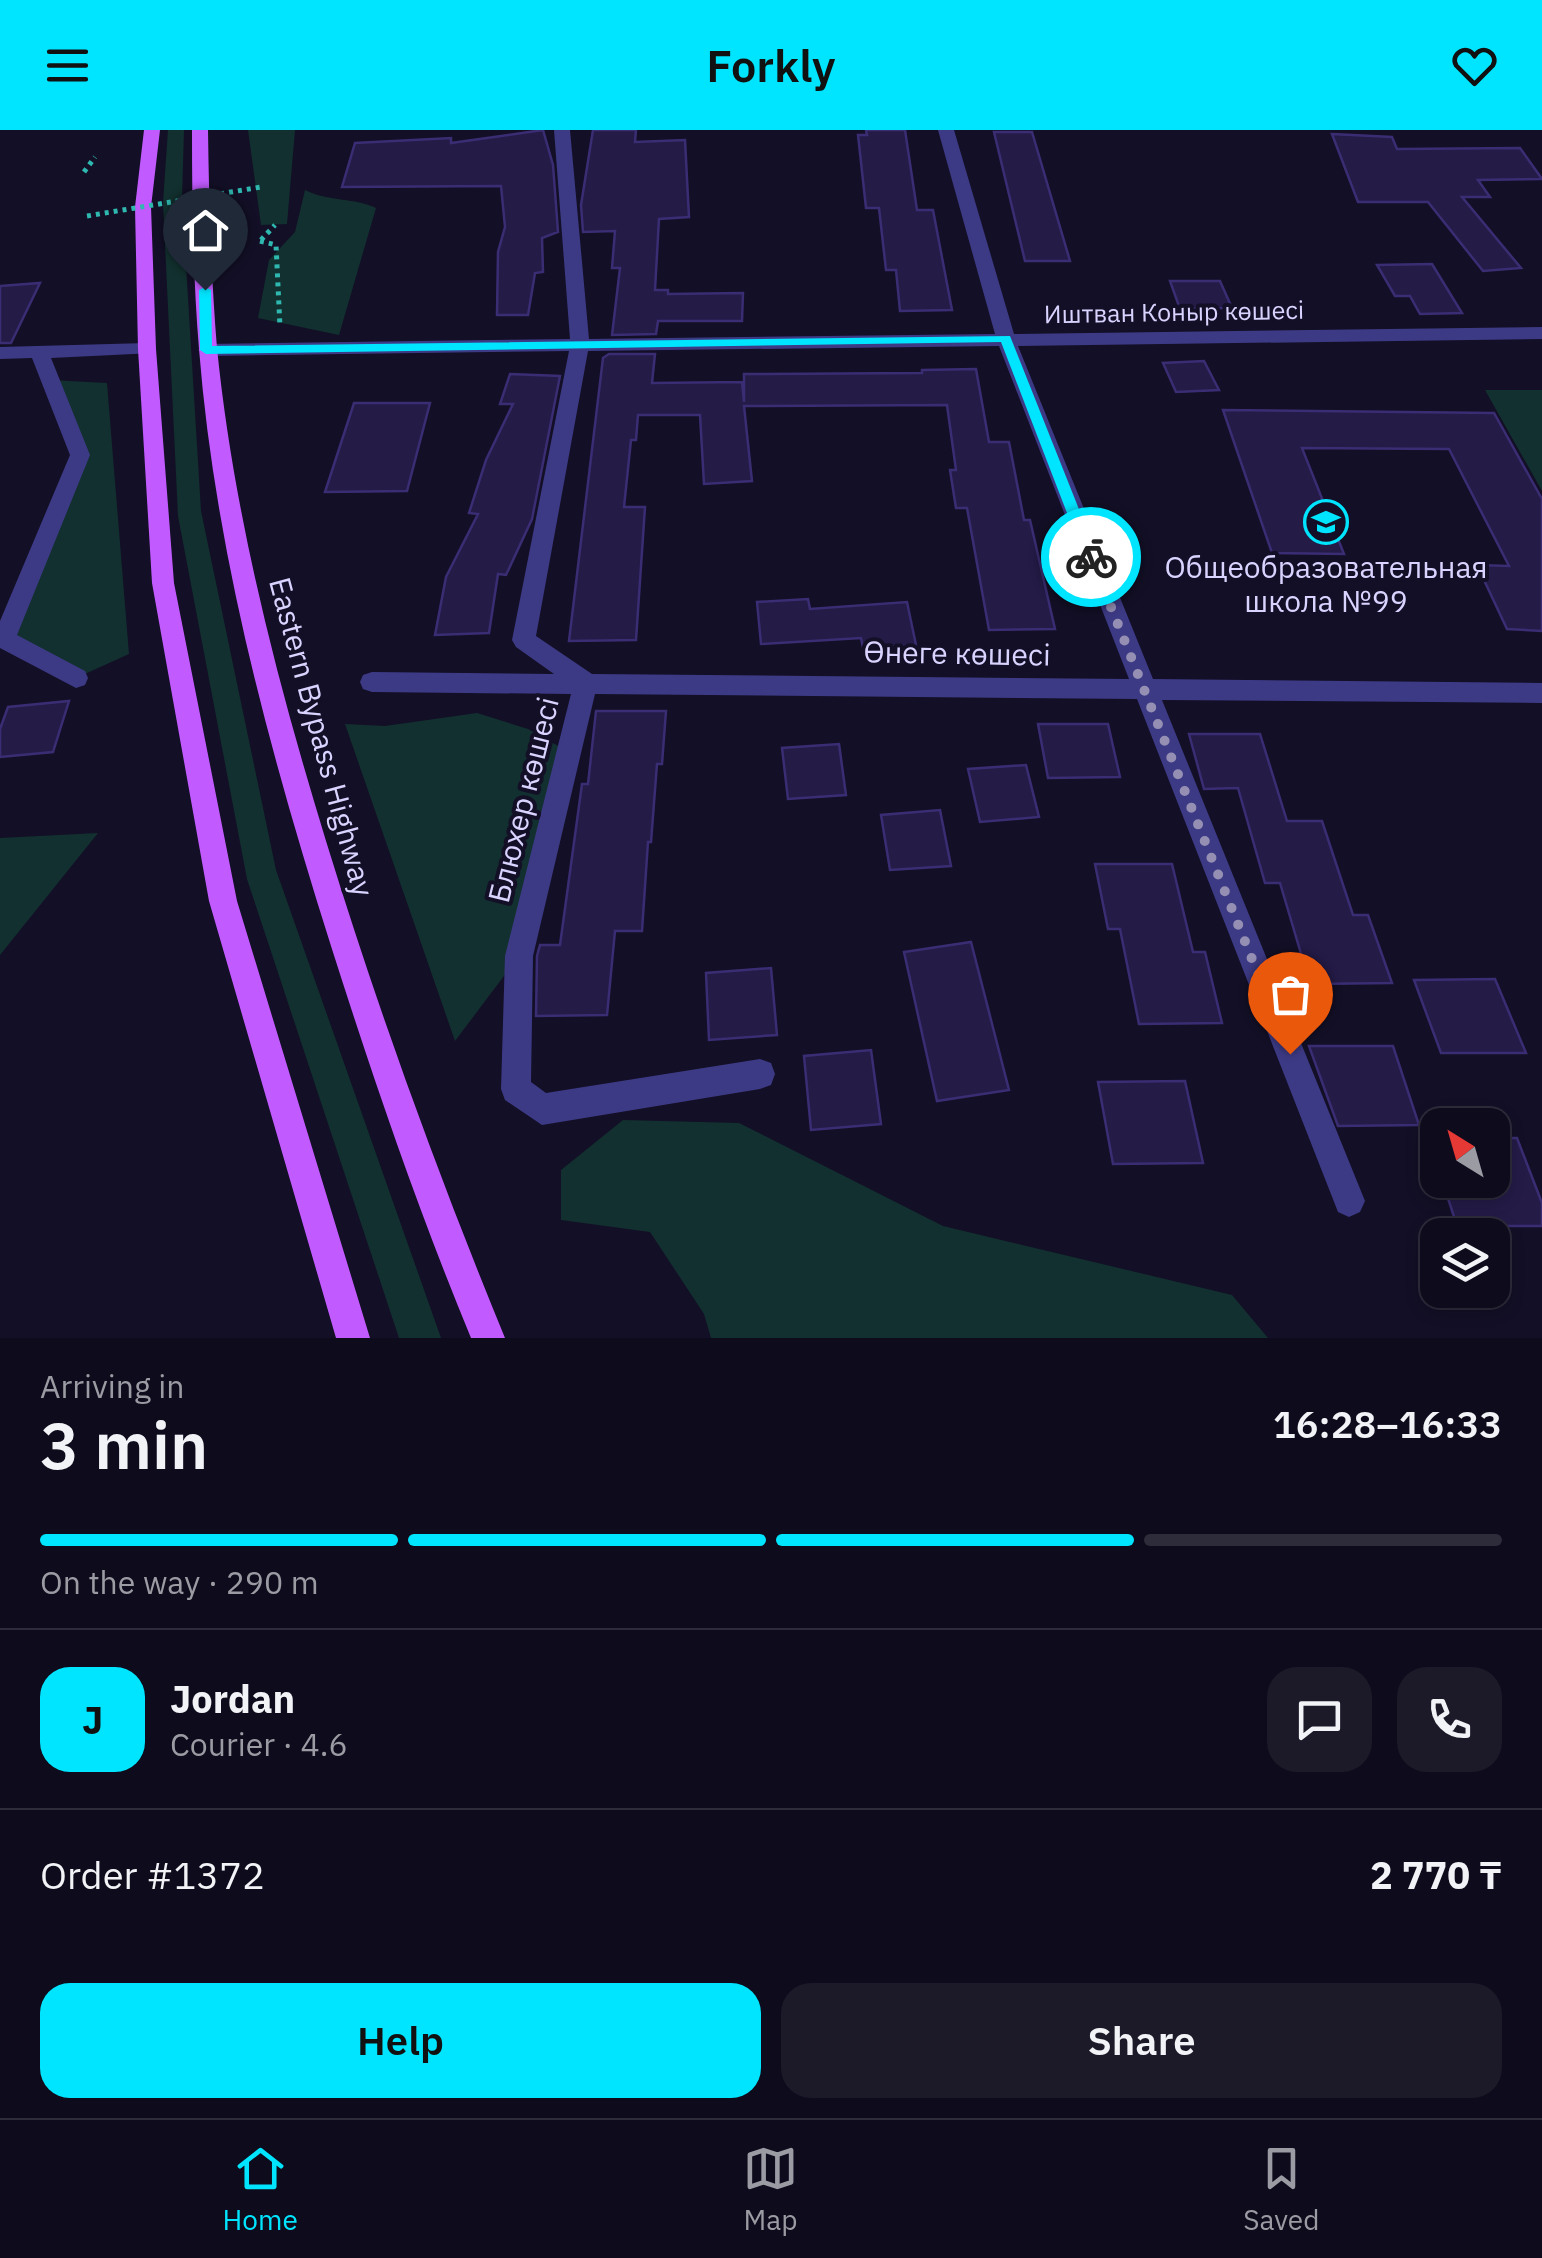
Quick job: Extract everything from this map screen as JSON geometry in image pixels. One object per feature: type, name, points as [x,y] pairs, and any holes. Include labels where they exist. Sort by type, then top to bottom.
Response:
[{"type":"main road","points":[[152,130],[143,206],[147,349],[163,583],[223,901],[353,1338]]},
{"type":"main road","name":"Eastern Bypass Highway","points":[[200,130],[198,197],[206,350],[238,552],[269,688],[312,849],[438,1223],[488,1338]]},
{"type":"street","name":"Блюхер көшесі","points":[[562,130],[580,344],[524,640],[586,683],[519,956],[516,1089],[542,1110],[760,1074]]},
{"type":"street","points":[[946,130],[1006,338],[1142,689],[1349,1201]]},
{"type":"street","name":"Иштван Коныр көшесі","points":[[206,350],[1542,333]]},
{"type":"street","points":[[0,353],[147,349]]},
{"type":"street","points":[[39,352],[80,456],[4,639],[76,678]]},
{"type":"street","name":"Өнеге көшесі","points":[[372,682],[1542,693]]},
{"type":"path","points":[[84,172],[95,157]]},
{"type":"path","points":[[87,216],[261,187]]},
{"type":"path","points":[[275,226],[267,229],[260,240],[276,245],[281,340]]},
{"type":"green space","points":[[168,130],[184,130],[182,199],[201,511],[276,870],[441,1338],[399,1338],[247,879],[178,516],[163,203]]},
{"type":"green space","points":[[248,130],[295,130],[287,224],[261,225]]},
{"type":"green space","points":[[305,190],[376,208],[339,335],[258,318],[269,260],[295,232]]},
{"type":"green space","points":[[50,380],[107,383],[129,654],[76,678],[4,639],[80,456]]},
{"type":"green space","points":[[1485,390],[1542,390],[1542,491]]},
{"type":"green space","points":[[477,713],[528,729],[569,752],[519,956],[455,1041],[345,724],[385,726]]},
{"type":"green space","points":[[98,833],[0,955],[0,838]]},
{"type":"green space","points":[[623,1120],[739,1123],[943,1226],[1232,1295],[1268,1338],[711,1338],[704,1314],[650,1232],[561,1220],[561,1170]]},
{"type":"building","points":[[543,130],[553,165],[558,232],[542,238],[543,272],[535,273],[528,315],[497,315],[498,252],[505,227],[501,186],[342,187],[355,143],[451,138],[451,143]]},
{"type":"building","points":[[593,130],[636,130],[635,142],[685,140],[689,217],[659,219],[655,290],[668,290],[668,294],[743,293],[742,321],[658,321],[656,334],[612,335],[620,268],[612,268],[615,231],[583,232],[581,205]]},
{"type":"building","points":[[866,130],[905,130],[917,210],[933,210],[952,310],[900,311],[896,270],[886,270],[879,208],[866,208],[858,135],[867,135]]},
{"type":"building","points":[[994,132],[1032,132],[1070,261],[1025,261]]},
{"type":"building","points":[[1332,134],[1392,137],[1397,149],[1520,148],[1542,179],[1478,180],[1490,197],[1462,197],[1521,268],[1483,271],[1428,202],[1358,202]]},
{"type":"building","points":[[1432,264],[1462,313],[1420,314],[1410,296],[1395,296],[1377,265]]},
{"type":"building","points":[[1170,281],[1220,281],[1232,308],[1180,309]]},
{"type":"building","points":[[40,283],[11,343],[0,343],[0,286]]},
{"type":"building","points":[[609,354],[655,354],[652,383],[742,382],[744,402],[744,374],[976,369],[989,442],[1009,442],[1024,520],[1030,520],[1055,629],[989,630],[967,508],[956,508],[950,470],[956,470],[947,405],[744,406],[752,481],[704,484],[700,415],[638,415],[636,440],[631,440],[624,507],[645,507],[636,640],[569,641],[603,358]]},
{"type":"building","points":[[1204,361],[1219,390],[1176,392],[1163,363]]},
{"type":"building","points":[[510,374],[560,376],[532,519],[506,575],[498,574],[489,633],[435,635],[446,577],[478,514],[469,513],[486,460],[513,404],[500,404]]},
{"type":"building","points":[[354,403],[430,403],[407,491],[325,492]]},
{"type":"building","points":[[1223,410],[1494,413],[1542,499],[1542,631],[1507,629],[1477,565],[1509,566],[1449,449],[1302,448],[1344,554],[1272,553]]},
{"type":"building","points":[[808,599],[810,609],[907,602],[916,645],[863,648],[861,638],[761,644],[757,602]]},
{"type":"building","points":[[69,701],[53,752],[0,757],[0,729],[8,707]]},
{"type":"building","points":[[596,711],[666,711],[662,764],[657,764],[648,842],[642,931],[615,931],[607,1015],[536,1016],[537,956],[540,945],[560,945],[582,784],[588,784]]},
{"type":"building","points":[[1038,724],[1108,724],[1120,777],[1048,778]]},
{"type":"building","points":[[1189,734],[1260,734],[1287,821],[1322,821],[1353,915],[1368,915],[1392,983],[1310,984],[1280,883],[1265,883],[1238,788],[1204,789]]},
{"type":"building","points":[[839,744],[846,795],[788,799],[782,748]]},
{"type":"building","points":[[1026,765],[1039,817],[980,822],[968,769]]},
{"type":"building","points":[[940,810],[951,866],[890,870],[881,815]]},
{"type":"building","points":[[1095,864],[1172,864],[1193,952],[1205,952],[1222,1023],[1139,1024],[1120,929],[1108,929]]},
{"type":"building","points":[[971,942],[1009,1090],[937,1101],[904,952]]},
{"type":"building","points":[[771,968],[777,1035],[709,1040],[706,973]]},
{"type":"building","points":[[1495,979],[1526,1053],[1441,1053],[1414,980]]},
{"type":"building","points":[[1309,1046],[1393,1046],[1419,1125],[1338,1126]]},
{"type":"building","points":[[871,1050],[881,1124],[811,1130],[804,1056]]},
{"type":"building","points":[[1185,1081],[1203,1163],[1113,1164],[1098,1082]]},
{"type":"building","points":[[1510,1138],[1517,1138],[1542,1203],[1542,1226],[1510,1226],[1510,1218],[1454,1218],[1448,1198],[1510,1198]]},
{"type":"way so far","points":[[1091,557],[1290,1054]]},
{"type":"place","name":"Общеобразовательная школа №99","points":[[1326,522]]},
{"type":"route","points":[[205,290],[206,350],[1006,338],[1091,557]]}]
